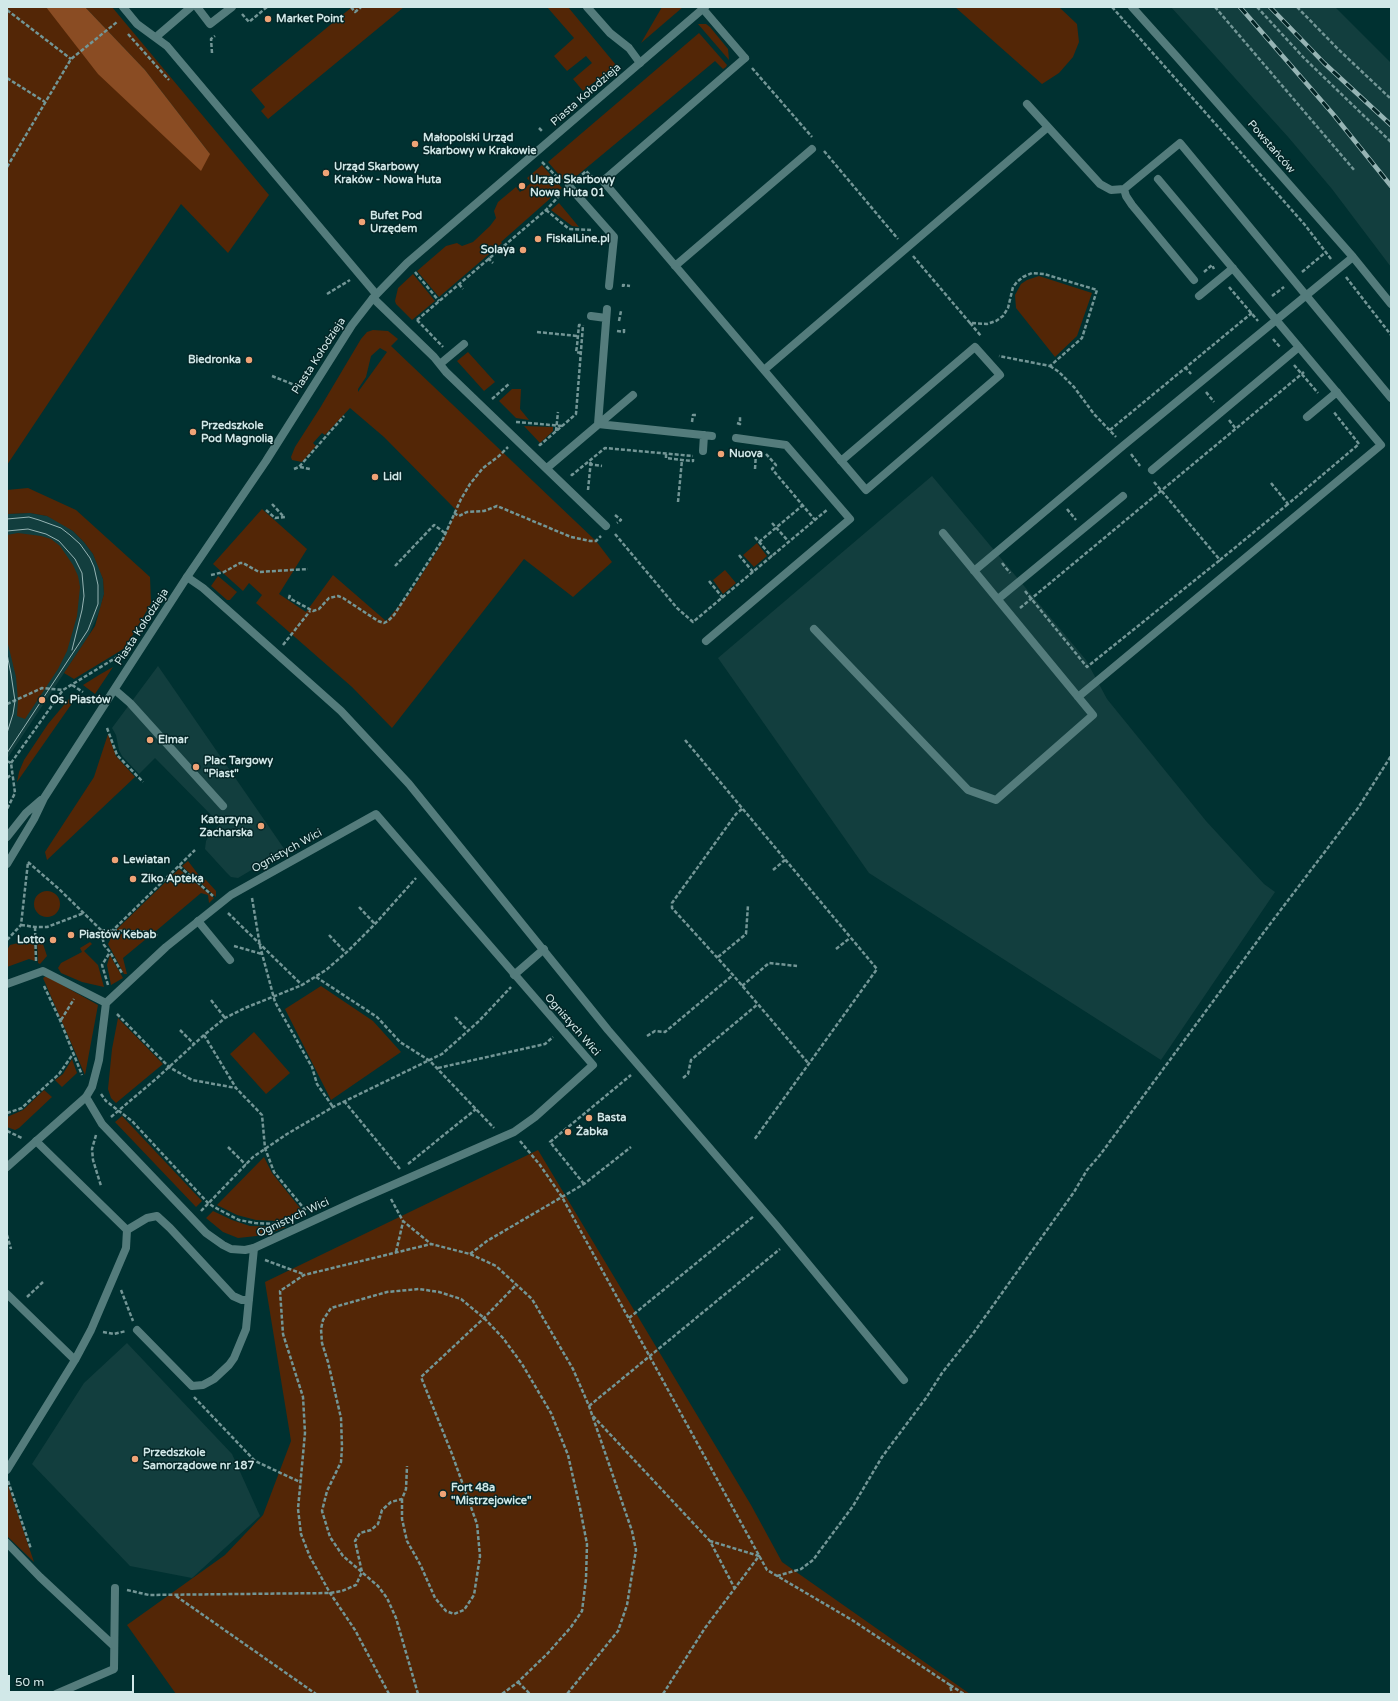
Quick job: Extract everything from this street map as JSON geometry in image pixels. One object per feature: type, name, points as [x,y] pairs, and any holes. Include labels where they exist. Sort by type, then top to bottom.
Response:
[{"type":"street","points":[[123,7],[137,24],[156,36],[167,46],[374,296],[446,372],[608,527]]},
{"type":"street","points":[[156,36],[191,7]]},
{"type":"street","points":[[197,7],[210,24],[232,7]]},
{"type":"street","points":[[587,7],[610,33],[629,48],[640,63]]},
{"type":"street","name":"Powstańców","points":[[1132,7],[1353,257],[1391,304]]},
{"type":"street","points":[[704,8],[744,58],[603,181],[675,266],[764,370],[841,461],[866,490],[1000,375],[975,347],[841,461]]},
{"type":"street","name":"Piasta Kołodzieja","points":[[7,864],[34,819],[44,798],[188,577],[266,461],[352,325],[374,296],[392,276],[704,8]]},
{"type":"street","points":[[1027,104],[1104,187],[1111,190],[1124,189],[1180,143],[1391,398]]},
{"type":"street","points":[[764,370],[1048,127]]},
{"type":"street","points":[[675,266],[812,149]]},
{"type":"street","points":[[1078,697],[1381,445],[1158,179]]},
{"type":"street","points":[[568,187],[614,237],[609,286]]},
{"type":"street","points":[[1124,189],[1132,205],[1194,280]]},
{"type":"street","points":[[974,571],[1264,328],[1353,257]]},
{"type":"street","points":[[1199,296],[1233,268]]},
{"type":"street","points":[[592,316],[606,314],[598,424]]},
{"type":"street","points":[[440,364],[464,344]]},
{"type":"street","points":[[1152,470],[1299,347]]},
{"type":"street","points":[[1308,417],[1337,392]]},
{"type":"street","points":[[547,468],[633,395]]},
{"type":"street","points":[[598,424],[708,435],[703,449]]},
{"type":"street","points":[[706,641],[850,519],[786,445],[736,438]]},
{"type":"street","points":[[998,600],[1123,496]]},
{"type":"street","points":[[814,629],[968,790],[996,800],[1093,715],[943,533]]},
{"type":"street","points":[[188,577],[203,588],[341,711],[409,784],[608,1030],[762,1209],[904,1380]]},
{"type":"street","points":[[114,690],[130,704],[223,806]]},
{"type":"street","name":"Piasta Kołodzieja","points":[[7,837],[26,813],[44,798]]},
{"type":"street","name":"Ognistych Wici","points":[[86,1097],[102,1124],[206,1233],[223,1245],[238,1250],[253,1252],[314,1220],[514,1132],[535,1117],[593,1065],[561,1030],[376,814],[231,895],[166,946],[107,1003]]},
{"type":"street","points":[[198,921],[230,960]]},
{"type":"street","points":[[516,977],[544,949]]},
{"type":"street","points":[[7,984],[43,971],[107,1003],[99,1060],[92,1087],[86,1097],[7,1167]]},
{"type":"street","points":[[7,1470],[75,1360],[91,1330],[126,1248],[127,1230],[36,1140]]},
{"type":"street","points":[[127,1230],[147,1218],[157,1216],[170,1228],[232,1296],[242,1300],[249,1300]]},
{"type":"street","points":[[136,1330],[192,1386],[202,1385],[214,1379],[229,1365],[234,1358],[246,1329],[253,1252]]},
{"type":"street","points":[[7,1294],[75,1360]]},
{"type":"street","points":[[7,1543],[40,1577],[114,1646]]},
{"type":"street","points":[[56,1694],[114,1668],[115,1588]]},
{"type":"path","points":[[237,18],[242,14],[249,22],[267,7]]},
{"type":"path","points":[[352,7],[355,12],[361,7]]},
{"type":"path","points":[[1112,7],[1299,219],[1391,335]]},
{"type":"path","points":[[1215,7],[1355,171]]},
{"type":"path","points":[[1257,7],[1304,58],[1391,142]]},
{"type":"path","points":[[1297,7],[1342,54],[1391,99]]},
{"type":"path","points":[[7,10],[71,59]]},
{"type":"path","points":[[7,167],[71,59],[117,22],[122,27]]},
{"type":"path","points":[[127,33],[169,80]]},
{"type":"path","points":[[212,53],[211,39],[216,35]]},
{"type":"path","points":[[7,78],[45,102]]},
{"type":"path","points":[[543,161],[568,187]]},
{"type":"path","points":[[414,322],[546,210],[586,171],[594,180],[603,181]]},
{"type":"path","points":[[546,210],[569,229],[593,231]]},
{"type":"path","points":[[910,252],[984,340]]},
{"type":"path","points":[[1110,430],[1326,252]]},
{"type":"path","points":[[488,258],[493,264]]},
{"type":"path","points":[[1031,598],[1087,667],[1220,560],[1360,444],[1212,265],[1194,280]]},
{"type":"path","points":[[412,269],[439,301]]},
{"type":"path","points":[[970,323],[987,324],[996,321],[1003,316],[1008,308],[1013,287],[1016,282],[1032,273],[1044,274],[1096,290],[1082,338],[1050,366]]},
{"type":"path","points":[[327,294],[350,280]]},
{"type":"path","points":[[459,284],[463,289]]},
{"type":"path","points":[[623,287],[623,285],[630,286]]},
{"type":"path","points":[[581,352],[576,352],[579,325],[593,326],[592,316]]},
{"type":"path","points":[[417,320],[446,349],[450,356]]},
{"type":"path","points":[[540,445],[576,414],[582,325]]},
{"type":"path","points":[[614,331],[624,332],[624,329]]},
{"type":"path","points":[[537,332],[578,336]]},
{"type":"path","points":[[998,356],[1050,366],[1059,372],[1074,387],[1094,414],[1124,445],[1142,468]]},
{"type":"path","points":[[1011,615],[1314,364]]},
{"type":"path","points":[[1185,367],[1236,429]]},
{"type":"path","points":[[272,376],[297,386]]},
{"type":"path","points":[[492,399],[510,383]]},
{"type":"path","points":[[486,394],[496,404]]},
{"type":"path","points":[[555,432],[558,412]]},
{"type":"path","points":[[691,424],[693,415],[697,415]]},
{"type":"path","points":[[294,469],[299,467],[344,416]]},
{"type":"path","points":[[511,417],[521,427]]},
{"type":"path","points":[[737,423],[740,424],[740,417]]},
{"type":"path","points":[[516,422],[563,426]]},
{"type":"path","points":[[535,440],[577,480]]},
{"type":"path","points":[[572,475],[605,448],[693,456],[694,447],[703,449]]},
{"type":"path","points":[[277,653],[310,611],[319,609],[329,598],[338,596],[343,598],[378,621],[384,623],[388,622],[417,580],[445,533],[461,498],[483,468],[503,452]]},
{"type":"path","points":[[750,452],[765,453],[776,465],[772,469],[815,520]]},
{"type":"path","points":[[755,469],[756,452]]},
{"type":"path","points":[[666,454],[666,458],[691,461]]},
{"type":"path","points":[[588,490],[591,460]]},
{"type":"path","points":[[678,502],[682,460]]},
{"type":"path","points":[[586,463],[602,466]]},
{"type":"path","points":[[299,467],[310,469]]},
{"type":"path","points":[[1152,480],[1220,560]]},
{"type":"path","points":[[1271,484],[1288,504]]},
{"type":"path","points":[[582,485],[590,493]]},
{"type":"path","points":[[608,527],[678,608],[693,622],[836,502]]},
{"type":"path","points":[[266,510],[275,518],[285,517],[272,504]]},
{"type":"path","points":[[759,542],[803,505]]},
{"type":"path","points":[[454,513],[459,516],[467,512],[484,511],[497,506],[571,537],[590,542],[596,541]]},
{"type":"path","points":[[610,512],[622,519],[615,524]]},
{"type":"path","points":[[772,523],[789,542]]},
{"type":"path","points":[[395,566],[434,525],[445,533]]},
{"type":"path","points":[[755,537],[772,557]]},
{"type":"path","points":[[739,555],[753,572]]},
{"type":"path","points":[[211,575],[224,572],[240,563],[243,563],[259,572],[308,569]]},
{"type":"path","points":[[709,581],[723,598]]},
{"type":"path","points":[[290,595],[288,598],[310,611]]},
{"type":"path","points":[[7,809],[14,793],[11,763],[63,690],[127,651]]},
{"type":"path","points":[[72,685],[83,692]]},
{"type":"path","points":[[7,704],[42,688],[63,690]]},
{"type":"path","points":[[107,728],[117,755],[143,782]]},
{"type":"path","points":[[685,740],[877,970],[754,1140]]},
{"type":"path","points":[[777,1576],[801,1569],[813,1560],[853,1506],[882,1457],[926,1398],[942,1373],[972,1335],[1074,1192],[1087,1170],[1100,1155],[1358,808],[1391,756]]},
{"type":"path","points":[[7,761],[11,763]]},
{"type":"path","points":[[7,778],[12,774]]},
{"type":"path","points":[[742,809],[736,814],[672,903],[672,908],[733,975],[809,1064]]},
{"type":"path","points":[[111,932],[195,850]]},
{"type":"path","points":[[23,859],[59,889],[101,930],[104,945],[110,952],[127,983]]},
{"type":"path","points":[[773,870],[785,860]]},
{"type":"path","points":[[7,940],[22,925],[28,862]]},
{"type":"path","points":[[179,866],[215,898],[260,946],[302,985]]},
{"type":"path","points":[[99,1203],[102,1191],[93,1160],[92,1149],[94,1139],[102,1124],[225,1018],[302,985],[346,953],[375,924],[424,869]]},
{"type":"path","points":[[247,886],[251,893],[260,946],[273,997],[312,1067],[316,1084],[333,1107]]},
{"type":"path","points":[[717,957],[746,934],[748,905]]},
{"type":"path","points":[[359,907],[375,924]]},
{"type":"path","points":[[22,925],[46,927],[84,913]]},
{"type":"path","points":[[35,927],[36,962]]},
{"type":"path","points":[[101,930],[111,932],[154,932],[166,946]]},
{"type":"path","points":[[330,935],[346,953]]},
{"type":"path","points":[[836,949],[850,938]]},
{"type":"path","points":[[214,940],[263,954]]},
{"type":"path","points":[[110,952],[102,965],[107,1003],[119,1016],[169,1067],[192,1080],[236,1088]]},
{"type":"path","points":[[742,986],[769,963],[797,966]]},
{"type":"path","points":[[38,972],[60,1020],[83,1078],[103,1095],[106,1101],[132,1120],[208,1203],[239,1220],[255,1223],[280,1223]]},
{"type":"path","points":[[647,1036],[655,1031],[665,1032],[733,975]]},
{"type":"path","points":[[316,976],[377,1017],[400,1042],[430,1060],[502,1137]]},
{"type":"path","points":[[193,1219],[246,1165],[265,1148],[305,1122],[333,1107],[442,1054],[468,1031],[516,977]]},
{"type":"path","points":[[60,1020],[80,989]]},
{"type":"path","points":[[210,1000],[225,1018]]},
{"type":"path","points":[[683,1078],[688,1074],[691,1060],[758,1004]]},
{"type":"path","points":[[455,1017],[468,1031]]},
{"type":"path","points":[[180,1030],[194,1044]]},
{"type":"path","points":[[437,1068],[545,1044],[561,1030]]},
{"type":"path","points":[[204,1035],[236,1088],[262,1115],[265,1148],[274,1172],[314,1220]]},
{"type":"path","points":[[7,1113],[22,1108],[59,1074],[73,1054]]},
{"type":"path","points":[[584,1184],[550,1142],[640,1067]]},
{"type":"path","points":[[344,1102],[408,1178]]},
{"type":"path","points":[[407,1165],[476,1109]]},
{"type":"path","points":[[514,1132],[540,1165],[562,1198],[766,1570],[852,1620],[964,1694]]},
{"type":"path","points":[[228,1147],[246,1165]]},
{"type":"path","points":[[470,1254],[487,1241],[584,1184],[631,1147]]},
{"type":"path","points":[[385,1188],[403,1221],[431,1244],[470,1254],[496,1266],[532,1299],[573,1369],[589,1406],[632,1530],[636,1550],[627,1605],[618,1631],[567,1694]]},
{"type":"path","points":[[629,1318],[762,1209]]},
{"type":"path","points":[[396,1252],[403,1221]]},
{"type":"path","points":[[7,1236],[11,1249]]},
{"type":"path","points":[[589,1406],[789,1241]]},
{"type":"path","points":[[389,1694],[355,1630],[330,1593],[310,1557],[300,1534],[298,1509],[305,1433],[303,1397],[282,1334],[280,1291],[304,1275],[431,1244]]},
{"type":"path","points":[[253,1252],[304,1275]]},
{"type":"path","points":[[18,1305],[43,1282]]},
{"type":"path","points":[[111,1285],[121,1290],[136,1330]]},
{"type":"path","points":[[407,1466],[406,1489],[402,1499],[402,1519],[407,1541],[421,1566],[435,1598],[446,1611],[454,1614],[464,1610],[474,1595],[480,1556],[477,1524],[452,1454],[421,1377],[484,1318],[516,1285]]},
{"type":"path","points":[[418,1694],[396,1618],[387,1598],[378,1586],[343,1556],[330,1537],[322,1511],[327,1491],[341,1462],[342,1447],[341,1418],[322,1343],[321,1329],[323,1320],[331,1308],[387,1292],[419,1289],[439,1292],[461,1299],[484,1318],[503,1338],[522,1364],[551,1413],[568,1455],[587,1544],[586,1579],[582,1612],[571,1627],[548,1652],[518,1682],[502,1694]]},
{"type":"path","points":[[192,1386],[194,1398],[255,1461],[300,1482]]},
{"type":"path","points":[[592,1415],[710,1541],[735,1589]]},
{"type":"path","points":[[7,1479],[33,1555]]},
{"type":"path","points":[[115,1588],[149,1595],[330,1593],[342,1591],[356,1584],[362,1572],[355,1542],[360,1533],[371,1530],[378,1524],[382,1510],[391,1502],[402,1499]]},
{"type":"path","points":[[710,1541],[759,1556]]},
{"type":"path","points":[[663,1694],[705,1628],[759,1556]]},
{"type":"path","points":[[174,1595],[316,1694]]},
{"type":"path","points":[[518,1682],[530,1694]]},
{"type":"path","points":[[950,1685],[952,1694]]},
{"type":"shaded area","points":[[7,7],[46,7],[210,154],[145,70],[85,7],[112,7],[269,195],[228,253],[181,204],[7,465]]},
{"type":"shaded area","points":[[46,7],[85,7],[145,70],[210,154],[201,171],[98,74]]},
{"type":"shaded area","points":[[352,7],[404,7],[268,119],[261,111],[265,107],[251,90]]},
{"type":"shaded area","points":[[547,7],[568,7],[616,65],[583,91],[573,79],[592,63],[586,56],[567,71],[554,56],[574,38]]},
{"type":"shaded area","points":[[662,7],[683,7],[641,43]]},
{"type":"shaded area","points":[[955,7],[1059,7],[1077,24],[1079,42],[1073,57],[1059,73],[1042,84]]},
{"type":"shaded area","points":[[1171,7],[1335,7],[1391,63],[1391,267],[1332,189],[1289,138]]},
{"type":"shaded area","points":[[698,24],[706,24],[710,27],[728,49],[729,60]]},
{"type":"shaded area","points":[[699,33],[727,65],[726,67],[723,69],[715,61],[567,184],[548,162]]},
{"type":"shaded area","points":[[542,165],[562,188],[501,242],[502,243],[439,297],[417,271],[446,246],[457,243],[462,246],[473,242],[490,226],[496,218],[494,211],[498,202],[516,187],[520,192],[531,183],[527,178]]},
{"type":"shaded area","points":[[559,203],[579,227],[572,226],[551,210]]},
{"type":"shaded area","points":[[413,274],[435,301],[412,320],[396,304],[395,301],[398,288]]},
{"type":"shaded area","points":[[1039,276],[1092,293],[1077,336],[1055,357],[1016,308],[1015,295],[1021,284],[1027,280]]},
{"type":"shaded area","points":[[373,330],[388,331],[398,339],[391,346],[596,541],[612,562],[573,597],[524,559],[392,728],[352,687],[256,603],[262,595],[249,583],[243,591],[213,564],[262,509],[307,549],[279,594],[306,612],[333,575],[386,621],[410,593],[440,546],[456,511],[459,513],[384,437],[350,408],[325,435],[322,433],[313,443],[316,446],[302,462],[292,460],[291,457],[295,447],[361,339],[367,332]],"holes":[[[380,348],[387,352],[358,392],[358,389],[366,377],[371,356]]]},
{"type":"shaded area","points":[[468,352],[495,382],[484,391],[457,361]]},
{"type":"shaded area","points":[[512,389],[521,389],[520,409],[529,420],[516,418],[499,401]]},
{"type":"shaded area","points":[[524,426],[553,427],[553,431],[540,443]]},
{"type":"shaded area","points":[[932,476],[1086,660],[1107,699],[1206,821],[1264,884],[1275,892],[1161,1060],[869,873],[718,658]]},
{"type":"shaded area","points":[[28,488],[76,510],[150,577],[151,603],[125,648],[74,679],[64,673],[95,626],[104,594],[103,579],[93,554],[73,531],[47,516],[30,513],[7,514],[7,490]]},
{"type":"shaded area","points":[[30,513],[47,516],[60,522],[73,531],[84,542],[93,554],[99,567],[103,579],[104,594],[100,610],[88,637],[7,759],[7,514]]},
{"type":"shaded area","points":[[18,533],[51,539],[60,546],[73,565],[78,576],[80,587],[77,616],[67,651],[58,669],[25,719],[17,716],[18,700],[16,677],[7,640],[7,535]]},
{"type":"shaded area","points":[[757,543],[767,556],[754,567],[743,555]]},
{"type":"shaded area","points":[[725,570],[736,583],[723,594],[713,580]]},
{"type":"shaded area","points":[[218,576],[237,592],[230,600],[227,600],[211,586]]},
{"type":"shaded area","name":"Plac Targowy \"Piast\"","points":[[158,666],[285,850],[238,878],[231,877],[205,849],[206,841],[210,834],[220,824],[155,758],[139,774],[122,756],[119,750],[116,735],[112,728]]},
{"type":"shaded area","points":[[113,667],[95,694],[83,685],[99,675]]},
{"type":"shaded area","points":[[74,693],[75,699],[17,782],[24,760],[48,724]]},
{"type":"shaded area","points":[[108,734],[116,756],[135,777],[47,860],[45,852],[94,777]]},
{"type":"shaded area","points":[[188,861],[201,878],[206,880],[216,891],[216,897],[182,866]]},
{"type":"shaded area","points":[[179,869],[214,898],[209,903],[208,895],[201,893],[156,931],[116,930]]},
{"type":"shaded area","points":[[47,891],[56,895],[60,904],[56,913],[47,917],[38,913],[34,904],[38,895]]},
{"type":"shaded area","points":[[113,934],[152,934],[123,958],[127,974],[124,974],[108,944]]},
{"type":"shaded area","points":[[41,938],[47,956],[40,964],[38,963],[37,939]]},
{"type":"shaded area","points":[[34,939],[35,961],[29,959],[7,967],[7,950],[10,945]]},
{"type":"shaded area","points":[[90,942],[92,944],[84,951],[98,965],[104,987],[82,982],[61,973],[58,968],[61,963],[82,952],[80,948]]},
{"type":"shaded area","points":[[110,955],[123,978],[111,985],[107,965]]},
{"type":"shaded area","points":[[46,976],[98,1005],[85,1075],[43,978]]},
{"type":"shaded area","points":[[321,986],[373,1021],[401,1052],[331,1100],[285,1009]]},
{"type":"shaded area","points":[[118,1018],[163,1064],[116,1103],[111,1098],[108,1089],[112,1049]]},
{"type":"shaded area","points":[[254,1032],[290,1073],[266,1094],[230,1054]]},
{"type":"shaded area","points":[[72,1059],[77,1073],[62,1087],[55,1080],[63,1074]]},
{"type":"shaded area","points":[[44,1090],[52,1097],[19,1128],[15,1130],[7,1127],[7,1117],[23,1110]]},
{"type":"shaded area","points":[[122,1116],[202,1201],[196,1207],[115,1122]]},
{"type":"shaded area","points":[[538,1150],[751,1505],[782,1562],[970,1694],[176,1694],[127,1625],[225,1555],[263,1515],[291,1441],[265,1282]]},
{"type":"shaded area","points":[[264,1157],[272,1173],[304,1213],[300,1217],[278,1221],[256,1220],[237,1215],[217,1205]]},
{"type":"shaded area","points":[[213,1211],[232,1220],[250,1226],[286,1227],[266,1235],[238,1238],[223,1232],[206,1218]]},
{"type":"shaded area","name":"Przedszkole Samorządowe nr 187","points":[[127,1343],[232,1454],[260,1516],[192,1578],[130,1566],[32,1464],[84,1383]]},
{"type":"shaded area","points":[[8,1485],[34,1562],[7,1536]]},
{"type":"tram line","points":[[7,519],[29,517],[61,528],[80,544],[90,558],[94,567],[98,585],[98,604],[88,630],[7,753]]},
{"type":"tram line","points":[[7,531],[28,529],[46,534],[59,541],[75,559],[82,573],[84,596],[72,650]]},
{"type":"tram line","points":[[7,654],[15,701],[13,714],[7,733]]},
{"type":"railway","points":[[1240,7],[1333,114],[1391,186]]},
{"type":"railway","points":[[1270,7],[1324,63],[1391,125]]},
{"type":"place","name":"Market Point","points":[[268,19]]},
{"type":"place","name":"Małopolski Urząd Skarbowy w Krakowie","points":[[415,144]]},
{"type":"place","name":"Urząd Skarbowy Kraków - Nowa Huta","points":[[326,173]]},
{"type":"place","name":"Urząd Skarbowy Nowa Huta 01","points":[[522,186]]},
{"type":"place","name":"Bufet Pod Urzędem","points":[[362,222]]},
{"type":"place","name":"FiskalLine.pl","points":[[538,239]]},
{"type":"place","name":"Solaya","points":[[523,250]]},
{"type":"place","name":"Biedronka","points":[[249,360]]},
{"type":"place","name":"Przedszkole Pod Magnolią","points":[[193,432]]},
{"type":"place","name":"Nuova","points":[[721,454]]},
{"type":"place","name":"Lidl","points":[[375,477]]},
{"type":"place","name":"Os. Piastów","points":[[42,700]]},
{"type":"place","name":"Elmar","points":[[150,740]]},
{"type":"place","name":"Plac Targowy \"Piast\"","points":[[196,767]]},
{"type":"place","name":"Katarzyna Zacharska","points":[[261,826]]},
{"type":"place","name":"Lewiatan","points":[[115,860]]},
{"type":"place","name":"Ziko Apteka","points":[[133,879]]},
{"type":"place","name":"Piastów Kebab","points":[[71,935]]},
{"type":"place","name":"Lotto","points":[[53,940]]},
{"type":"place","name":"Basta","points":[[589,1118]]},
{"type":"place","name":"Żabka","points":[[568,1132]]},
{"type":"place","name":"Przedszkole Samorządowe nr 187","points":[[135,1459]]},
{"type":"place","name":"Fort 48a \"Mistrzejowice\"","points":[[443,1494]]}]
